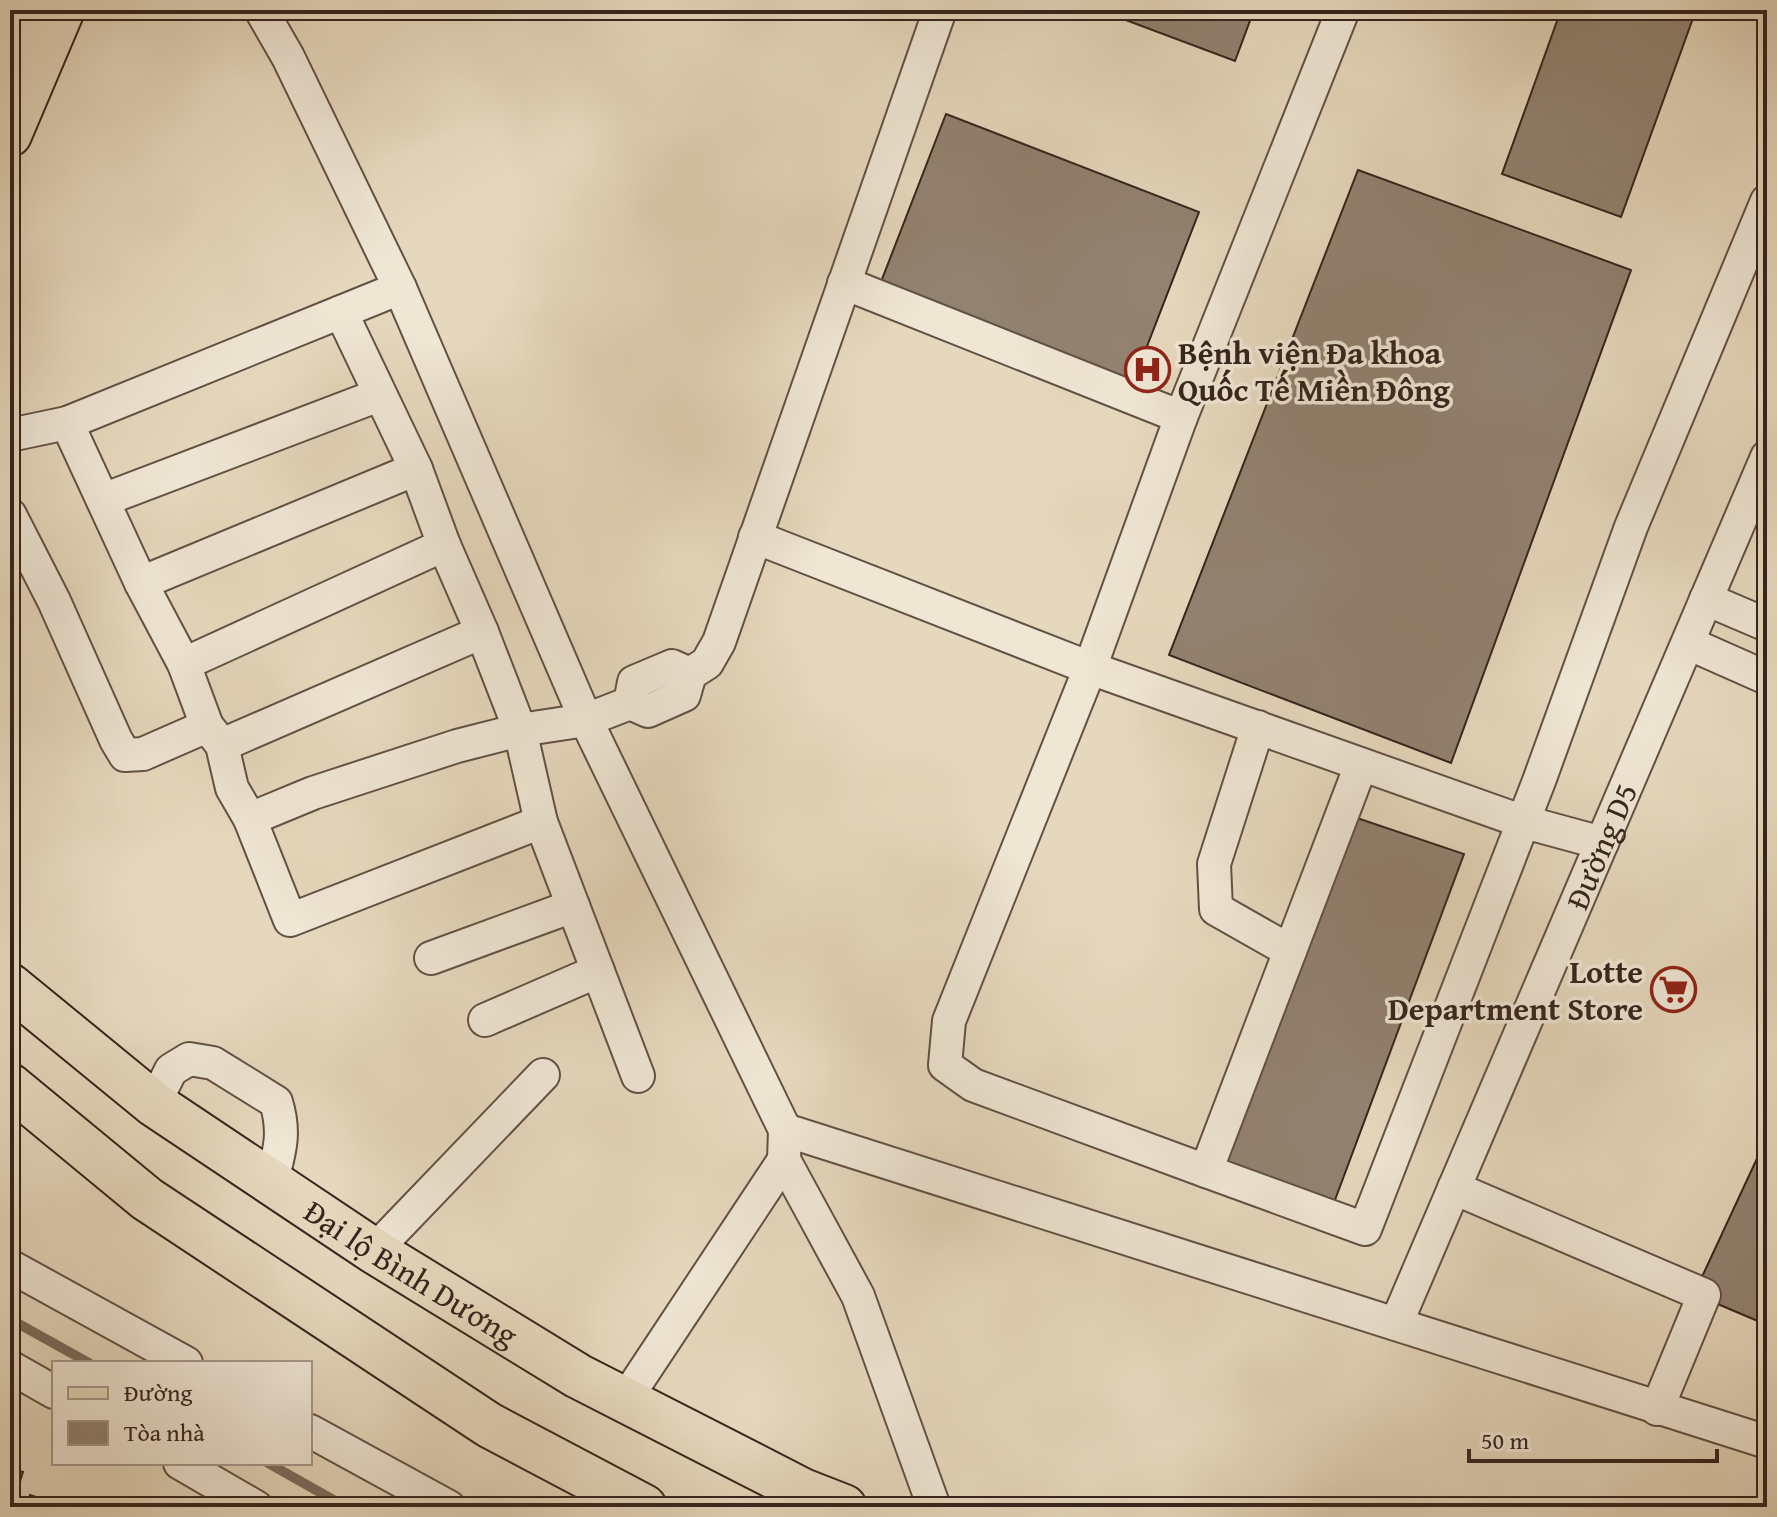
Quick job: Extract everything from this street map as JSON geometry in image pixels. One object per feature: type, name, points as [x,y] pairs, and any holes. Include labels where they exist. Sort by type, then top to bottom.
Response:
[{"type":"highway","name":"Đại lộ Bình Dương","points":[[10,986],[154,1104],[374,1251],[578,1376],[803,1491],[844,1507]]},
{"type":"highway","points":[[10,1086],[160,1208],[489,1425],[644,1507]]},
{"type":"main road","points":[[10,45],[25,10]]},
{"type":"main road","points":[[10,135],[63,10]]},
{"type":"street","points":[[261,10],[288,57],[400,288],[586,720],[784,1145],[858,1296],[934,1507]]},
{"type":"street","points":[[250,819],[313,793],[457,746],[520,730],[586,720],[630,703],[634,682],[672,666],[690,674],[707,663],[719,642],[940,10]]},
{"type":"street","points":[[1343,10],[1181,417],[1090,668],[949,1021],[945,1065],[973,1085],[1365,1229],[1539,781],[1631,527],[1767,201]]},
{"type":"street","points":[[844,283],[1181,417]]},
{"type":"street","points":[[10,435],[67,423],[400,288]]},
{"type":"street","points":[[341,312],[416,469],[444,545],[482,632],[520,730],[541,822],[638,1076]]},
{"type":"street","points":[[103,500],[379,395]]},
{"type":"street","points":[[67,423],[141,583],[184,664],[232,788],[250,819],[290,920],[541,822]]},
{"type":"street","name":"Đường D5","points":[[1396,1324],[1767,457]]},
{"type":"street","points":[[141,583],[416,469]]},
{"type":"street","points":[[10,515],[54,601],[125,755],[143,754],[214,735],[482,632]]},
{"type":"street","points":[[755,537],[1090,668],[1521,821],[1602,843]]},
{"type":"street","points":[[184,664],[444,545]]},
{"type":"street","points":[[1706,599],[1767,625]]},
{"type":"street","points":[[1688,643],[1767,678]]},
{"type":"street","points":[[1258,727],[1214,864],[1216,909],[1290,951]]},
{"type":"street","points":[[1206,1171],[1361,765]]},
{"type":"street","points":[[431,958],[573,906]]},
{"type":"street","points":[[485,1020],[598,971]]},
{"type":"street","points":[[154,1104],[171,1070],[189,1059],[213,1063],[260,1091],[276,1102],[281,1118],[282,1140],[271,1184]]},
{"type":"street","points":[[374,1251],[543,1075]]},
{"type":"street","points":[[784,1145],[1396,1324],[1767,1442]]},
{"type":"street","points":[[625,1400],[784,1145]]},
{"type":"street","points":[[1454,1188],[1704,1295],[1657,1409]]},
{"type":"street","points":[[10,1266],[182,1361]]},
{"type":"street","points":[[10,1367],[52,1391]]},
{"type":"street","points":[[312,1432],[449,1507]]},
{"type":"street","points":[[182,1465],[220,1497],[256,1507]]},
{"type":"building","points":[[1099,10],[1254,10],[1235,61]]},
{"type":"building","points":[[1561,10],[1696,10],[1621,217],[1502,174]]},
{"type":"building","points":[[946,114],[1199,212],[1132,385],[879,287]]},
{"type":"building","points":[[1358,170],[1631,270],[1451,763],[1169,655]]},
{"type":"building","points":[[1351,816],[1464,854],[1329,1216],[1216,1174]]},
{"type":"building","points":[[1767,1137],[1767,1325],[1694,1294]]},
{"type":"building","points":[[10,1468],[23,1472],[12,1507],[10,1507]]},
{"type":"building","points":[[30,1495],[66,1507],[26,1507]]},
{"type":"waterway","points":[[10,1319],[85,1361]]},
{"type":"waterway","points":[[272,1465],[346,1507]]},
{"type":"place","name":"Bệnh viện Đa khoa Quốc Tế Miền Đông","points":[[1147,370]]},
{"type":"place","name":"Lotte Department Store","points":[[1674,989]]}]
